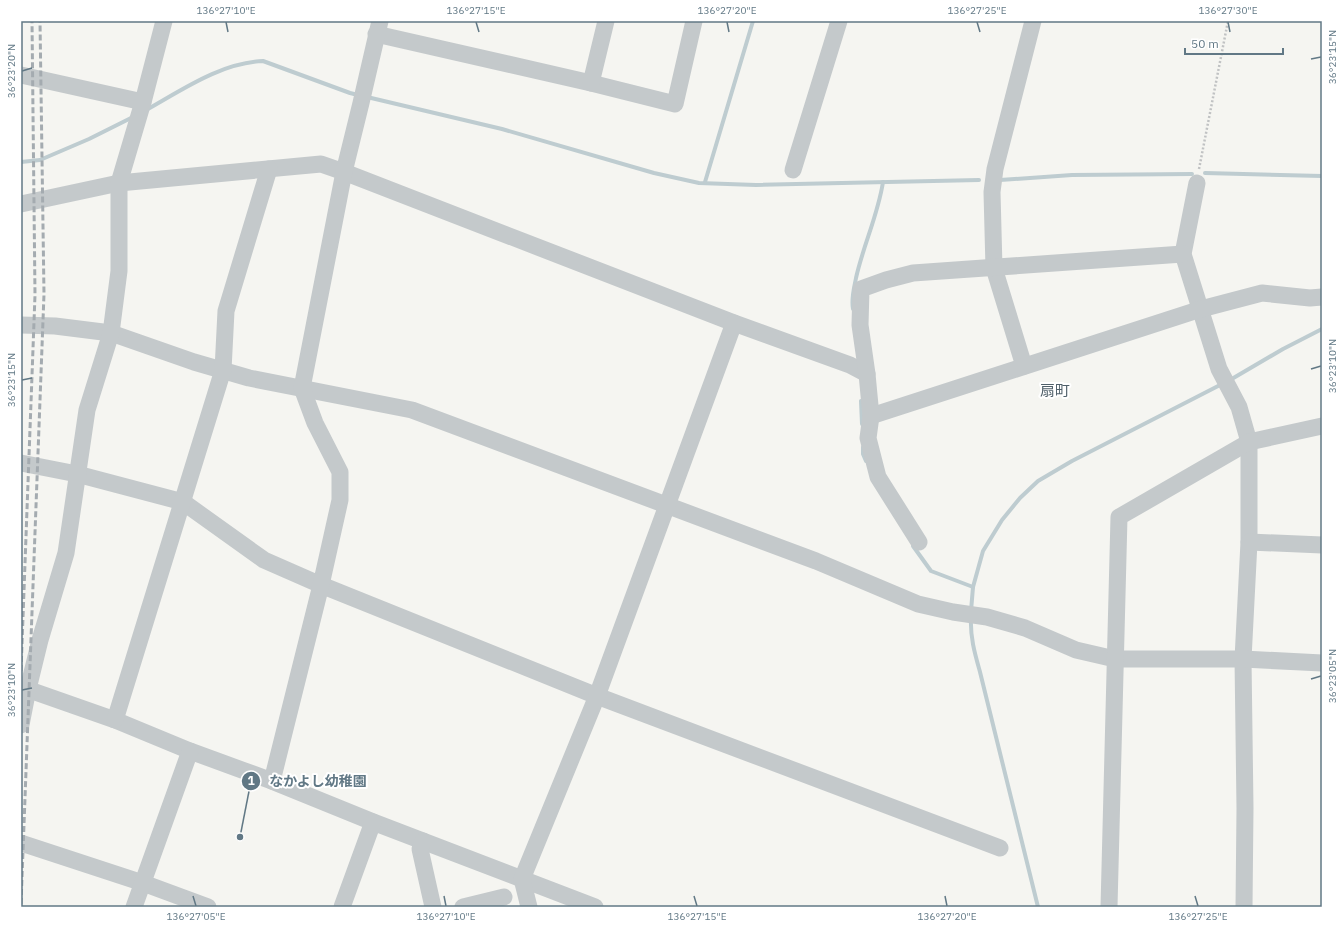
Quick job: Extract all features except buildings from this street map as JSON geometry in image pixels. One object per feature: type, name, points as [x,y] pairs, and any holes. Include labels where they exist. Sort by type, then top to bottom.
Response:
[{"type":"street","points":[[21,725],[24,688],[66,553],[87,410],[111,333],[119,271],[118,183],[143,102],[164,21]]},
{"type":"street","points":[[591,83],[606,21]]},
{"type":"street","points":[[272,780],[322,585],[340,500],[340,472],[314,423],[302,388],[344,172],[363,97],[378,28],[675,104],[694,21]]},
{"type":"street","points":[[793,170],[839,21]]},
{"type":"street","points":[[1024,366],[994,268],[992,192],[995,169],[1033,21]]},
{"type":"street","points":[[21,75],[143,102]]},
{"type":"street","points":[[21,204],[118,183],[321,164],[734,323],[850,365],[867,374]]},
{"type":"street","points":[[115,720],[223,370],[226,311],[269,169]]},
{"type":"street","points":[[1197,183],[1183,254],[1219,369],[1239,407],[1249,442],[1249,542],[1243,659],[1245,808],[1244,907]]},
{"type":"street","points":[[919,542],[878,477],[868,438],[871,416],[860,325],[862,289],[886,280],[913,273],[1183,254]]},
{"type":"street","points":[[871,416],[1201,309],[1262,293],[1310,298],[1322,297]]},
{"type":"street","points":[[528,907],[522,879],[597,696],[734,323]]},
{"type":"street","points":[[21,325],[55,326],[111,333],[194,362],[249,378],[412,410],[816,561],[918,604],[953,612],[986,617],[1025,628],[1076,650],[1115,659],[1243,659],[1322,663]]},
{"type":"street","points":[[1109,907],[1119,517],[1249,442],[1322,426]]},
{"type":"street","points":[[21,463],[77,474],[182,502],[264,560],[322,585],[597,696],[1000,848]]},
{"type":"street","points":[[1249,542],[1322,545]]},
{"type":"street","points":[[24,688],[115,720],[190,751],[272,780],[373,822],[595,907]]},
{"type":"street","points":[[134,907],[190,751]]},
{"type":"street","points":[[342,907],[373,822]]},
{"type":"street","points":[[423,841],[420,849],[433,907]]},
{"type":"street","points":[[21,843],[143,883],[208,907]]},
{"type":"street","points":[[463,907],[504,896]]},
{"type":"path","points":[[1197,183],[1228,21]]},
{"type":"waterway","points":[[705,182],[753,21]]},
{"type":"waterway","points":[[146,110],[188,86],[217,72],[247,63],[263,61],[358,95]]},
{"type":"waterway","points":[[367,97],[502,129],[654,173],[699,183],[756,185],[979,180]]},
{"type":"waterway","points":[[21,162],[40,160],[89,139],[133,117]]},
{"type":"waterway","points":[[1205,173],[1322,176]]},
{"type":"waterway","points":[[1000,180],[1072,175],[1192,174]]},
{"type":"waterway","points":[[853,309],[852,305],[856,278],[862,254],[878,206],[883,182]]},
{"type":"waterway","points":[[1230,380],[1283,349],[1322,329]]},
{"type":"waterway","points":[[971,611],[973,587],[983,551],[1002,520],[1020,498],[1038,481],[1072,461],[1222,384]]},
{"type":"waterway","points":[[861,401],[862,424]]},
{"type":"waterway","points":[[863,447],[863,454],[866,461]]},
{"type":"waterway","points":[[913,546],[931,571],[973,587]]},
{"type":"waterway","points":[[971,618],[971,632],[975,652],[1038,907]]},
{"type":"railway","points":[[21,671],[35,295],[32,21]]},
{"type":"railway","points":[[21,904],[44,294],[40,21]]},
{"type":"place","name":"なかよし幼稚園","points":[[240,837]]},
{"type":"district","name":"扇町","points":[[1055,390]]}]
